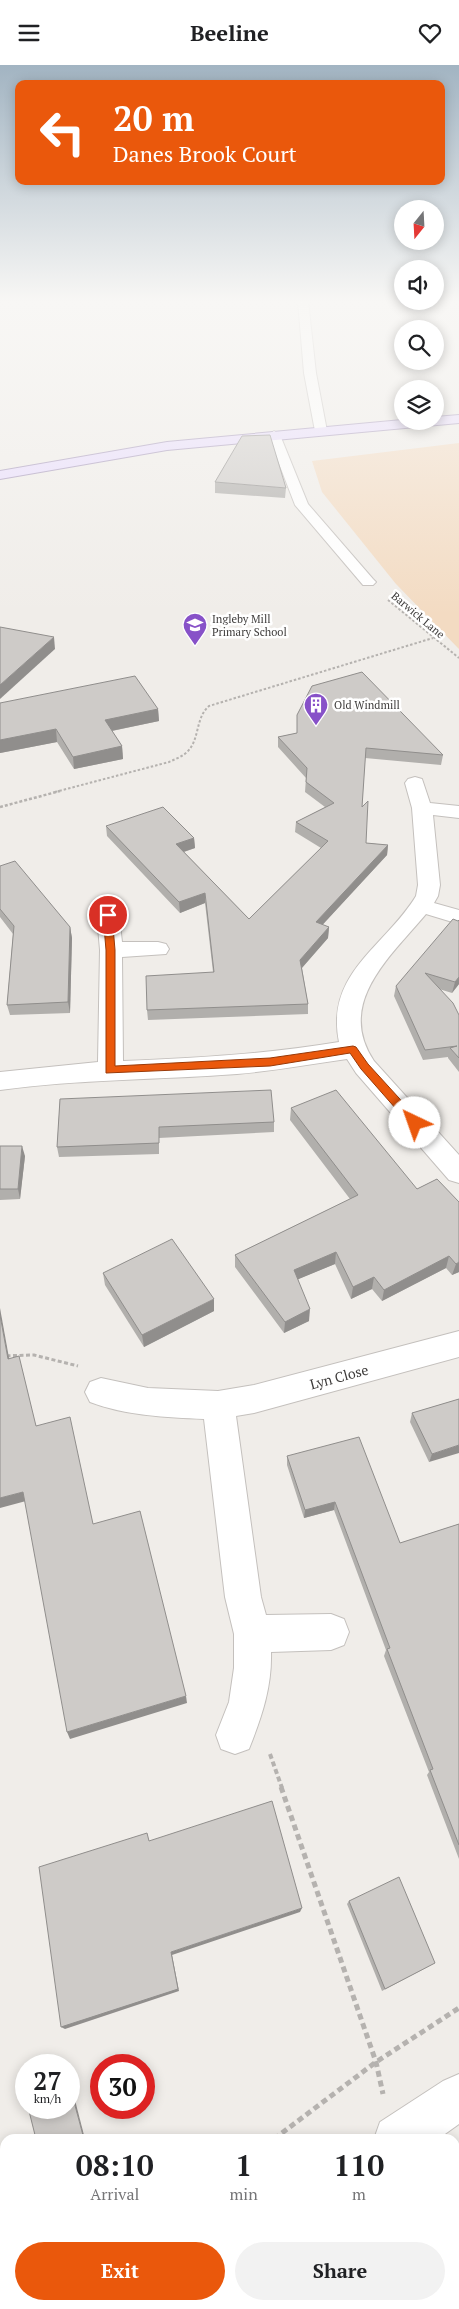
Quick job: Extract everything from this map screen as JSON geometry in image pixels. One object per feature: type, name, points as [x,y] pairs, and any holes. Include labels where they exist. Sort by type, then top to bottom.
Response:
[{"type":"main road","points":[[444,420],[459,419]]},
{"type":"main road","points":[[0,475],[167,446],[394,424]]},
{"type":"street","points":[[316,406],[321,431]]},
{"type":"street","points":[[274,435],[302,505],[368,582]]},
{"type":"street","points":[[415,783],[422,809],[429,885],[427,896],[421,906],[361,977],[349,1010],[349,1030],[353,1049],[365,1067],[459,1173]]},
{"type":"street","points":[[422,809],[459,812]]},
{"type":"street","points":[[421,906],[459,917]]},
{"type":"street","points":[[108,915],[111,950],[110,1070]]},
{"type":"street","points":[[111,950],[158,949]]},
{"type":"street","points":[[0,1081],[29,1076],[110,1070],[270,1062],[353,1049]]},
{"type":"street","name":"Lyn Close","points":[[101,1392],[148,1402],[218,1405],[254,1399],[459,1344]]},
{"type":"street","points":[[218,1405],[243,1597],[252,1634],[253,1668],[248,1702],[235,1735]]},
{"type":"street","points":[[252,1634],[331,1632]]},
{"type":"street","points":[[391,2119],[459,2097]]},
{"type":"path","name":"Barwick Lane","points":[[368,582],[459,658]]},
{"type":"path","points":[[0,807],[169,762],[186,752],[194,740],[202,710],[209,706],[433,638]]},
{"type":"path","points":[[0,1356],[34,1355],[106,1373],[101,1392]]},
{"type":"path","points":[[248,1702],[273,1760],[376,2061],[391,2119]]},
{"type":"path","points":[[281,2134],[376,2061],[459,2008]]},
{"type":"shaded area","points":[[459,443],[459,649],[396,584],[322,492],[312,461]]},
{"type":"building","points":[[270,435],[286,488],[215,482],[242,436]]},
{"type":"building","points":[[0,627],[54,637],[0,685]]},
{"type":"building","points":[[362,672],[443,755],[366,748],[362,807],[368,801],[366,843],[388,845],[316,922],[329,927],[300,960],[308,1004],[147,1010],[146,976],[214,972],[205,893],[179,902],[106,826],[163,807],[194,838],[176,844],[249,919],[328,841],[296,822],[334,803],[306,782],[307,768],[278,737],[297,733],[297,715],[312,686]]},
{"type":"building","points":[[135,676],[158,709],[105,720],[122,746],[73,757],[56,729],[0,740],[0,703]]},
{"type":"building","points":[[15,861],[70,927],[68,1002],[7,1005],[14,926],[0,909],[0,866]]},
{"type":"building","points":[[453,919],[459,920],[459,977],[455,982],[425,973],[453,1003],[459,1015],[459,1058],[450,1048],[457,1046],[425,1050],[396,986]]},
{"type":"building","points":[[271,1090],[274,1122],[159,1127],[159,1143],[57,1147],[60,1099]]},
{"type":"building","points":[[336,1090],[417,1189],[437,1179],[459,1202],[459,1262],[456,1264],[449,1256],[384,1290],[374,1277],[353,1287],[336,1252],[294,1270],[310,1309],[285,1322],[235,1255],[358,1195],[291,1108]]},
{"type":"building","points":[[0,1146],[22,1146],[18,1189],[0,1189]]},
{"type":"building","points":[[172,1239],[214,1299],[142,1335],[103,1273]]},
{"type":"building","points":[[0,1315],[8,1359],[19,1356],[36,1426],[70,1417],[93,1524],[140,1511],[186,1696],[67,1732],[23,1492],[0,1498]]},
{"type":"building","points":[[459,1399],[459,1445],[432,1454],[412,1413]]},
{"type":"building","points":[[359,1437],[400,1543],[459,1524],[459,1845],[430,1770],[433,1769],[387,1649],[390,1648],[335,1502],[305,1510],[287,1456]]},
{"type":"building","points":[[272,1801],[302,1908],[171,1952],[178,1989],[61,2027],[39,1867],[147,1833],[149,1841]]},
{"type":"building","points":[[399,1877],[435,1963],[385,1989],[349,1901]]},
{"type":"building","points":[[31,2119],[79,2119],[83,2134],[35,2134]]},
{"type":"place","name":"Ingleby Mill Primary School","points":[[195,646]]},
{"type":"place","name":"Old Windmill","points":[[316,726]]},
{"type":"route","points":[[108,915],[111,950],[110,1070],[270,1062],[353,1049],[365,1067],[415,1123]]}]
